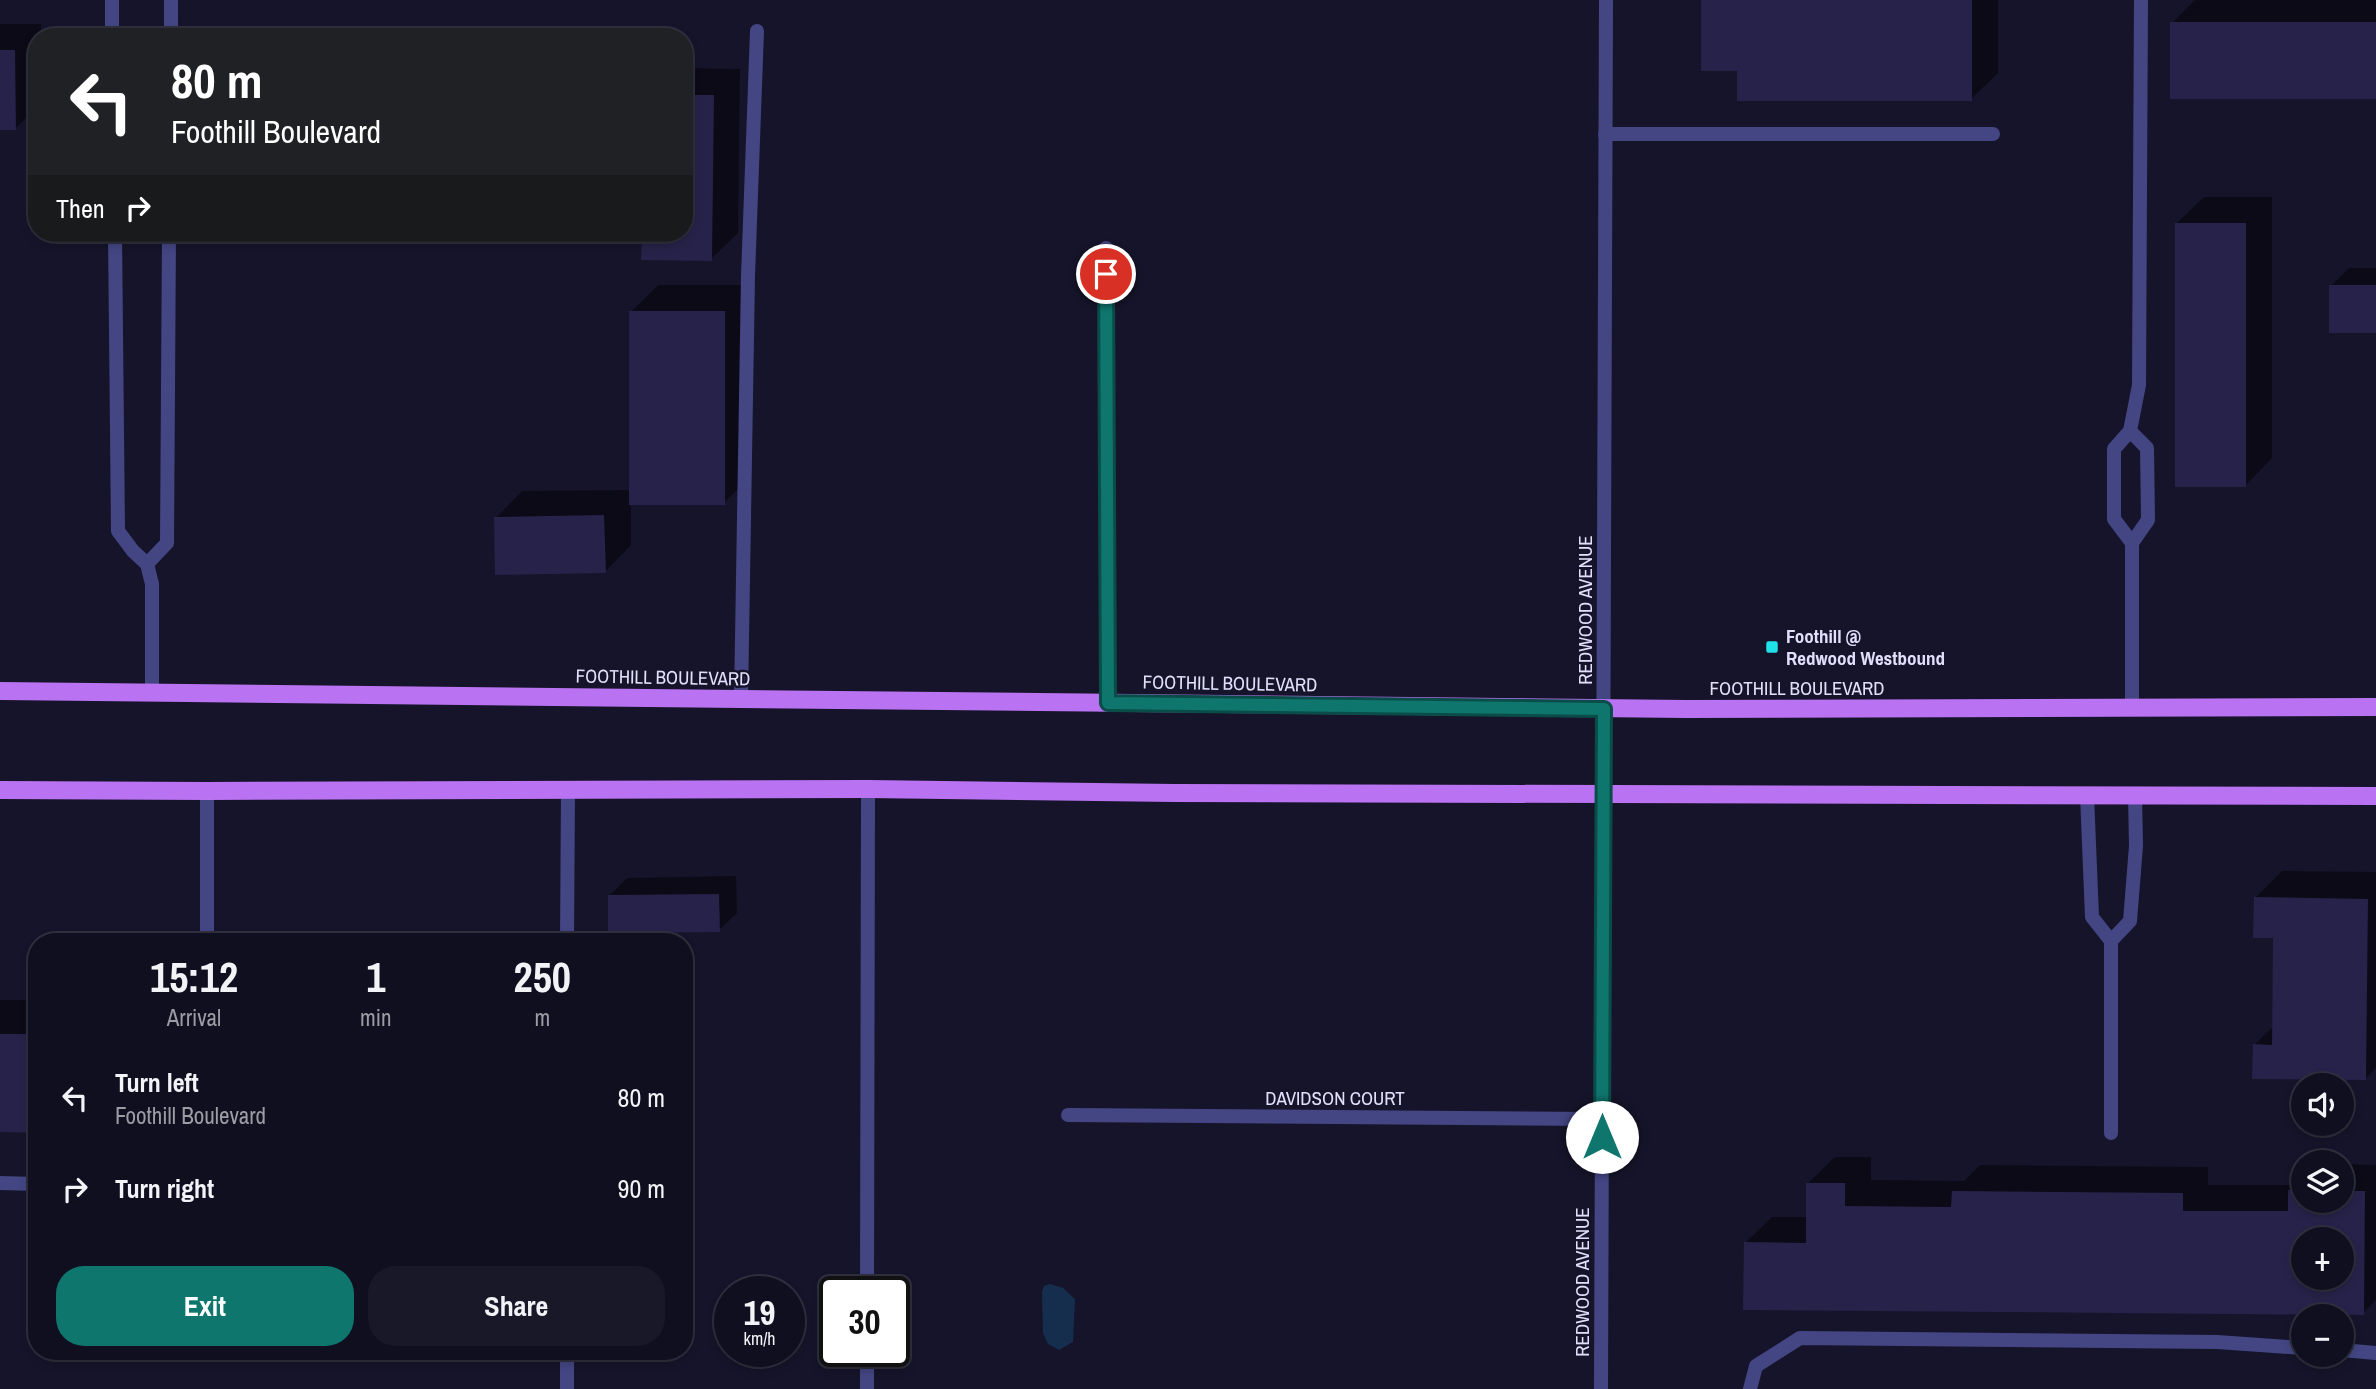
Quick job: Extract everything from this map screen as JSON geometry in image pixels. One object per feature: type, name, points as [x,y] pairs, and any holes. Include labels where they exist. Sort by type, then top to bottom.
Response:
[{"type":"main road","name":"FOOTHILL BOULEVARD","points":[[0,691],[1604,709],[2376,707]]},
{"type":"main road","points":[[0,790],[868,789],[2376,796]]},
{"type":"street","points":[[112,0],[112,28]]},
{"type":"street","points":[[171,0],[171,28]]},
{"type":"street","name":"REDWOOD AVENUE","points":[[1601,1389],[1605,0]]},
{"type":"street","points":[[2132,543],[2114,519],[2114,449],[2130,431],[2139,385],[2141,0]]},
{"type":"street","points":[[741,699],[747,276],[757,31]]},
{"type":"street","points":[[1605,134],[1993,134]]},
{"type":"street","points":[[115,242],[118,531],[147,564],[152,584],[152,692]]},
{"type":"street","points":[[147,564],[167,543],[169,242]]},
{"type":"street","points":[[1106,248],[1108,703]]},
{"type":"street","points":[[2130,431],[2147,448],[2148,520],[2132,543],[2132,709]]},
{"type":"street","points":[[867,1276],[868,789]]},
{"type":"street","points":[[567,933],[568,790]]},
{"type":"street","points":[[208,791],[208,933]]},
{"type":"street","points":[[2087,795],[2092,917],[2110,941],[2110,1133]]},
{"type":"street","points":[[2110,941],[2130,921],[2136,846],[2135,795]]},
{"type":"street","name":"DAVIDSON COURT","points":[[1068,1115],[1602,1119]]},
{"type":"street","points":[[0,1183],[28,1184]]},
{"type":"street","points":[[1751,1389],[1755,1366],[1800,1338],[2217,1342],[2291,1347]]},
{"type":"street","points":[[2354,1351],[2376,1353]]},
{"type":"street","points":[[567,1360],[567,1389]]},
{"type":"street","points":[[867,1367],[867,1389]]},
{"type":"water","points":[[1050,1284],[1063,1288],[1075,1299],[1073,1342],[1059,1350],[1048,1344],[1043,1333],[1042,1292],[1044,1286]]},
{"type":"building","points":[[1701,0],[1972,0],[1972,101],[1737,101],[1737,71],[1701,71]]},
{"type":"building","points":[[2170,22],[2376,22],[2376,99],[2170,99]]},
{"type":"building","points":[[0,50],[15,50],[16,130],[0,130]]},
{"type":"building","points":[[693,95],[714,95],[712,261],[641,260],[642,242],[693,242]]},
{"type":"building","points":[[2175,223],[2246,223],[2246,487],[2175,487]]},
{"type":"building","points":[[2329,285],[2376,285],[2376,333],[2329,333]]},
{"type":"building","points":[[629,311],[725,311],[725,505],[629,505]]},
{"type":"building","points":[[604,515],[606,573],[495,575],[494,517]]},
{"type":"building","points":[[719,894],[720,932],[608,933],[608,895]]},
{"type":"building","points":[[2254,897],[2368,899],[2366,1080],[2354,1080],[2354,1073],[2291,1073],[2291,1079],[2252,1079],[2253,1044],[2272,1045],[2273,938],[2253,938]]},
{"type":"building","points":[[0,1034],[28,1034],[28,1133],[0,1132]]},
{"type":"building","points":[[1806,1183],[1845,1183],[1845,1206],[1951,1207],[1952,1191],[2183,1193],[2183,1211],[2288,1211],[2288,1190],[2291,1190],[2291,1213],[2354,1213],[2354,1191],[2365,1191],[2364,1315],[2354,1315],[2354,1304],[2291,1304],[2291,1314],[1743,1310],[1744,1242],[1806,1243]]},
{"type":"place","name":"Foothill @ Redwood Westbound","points":[[1772,647]]},
{"type":"route","points":[[1106,274],[1108,703],[1604,709],[1602,1137]]}]
